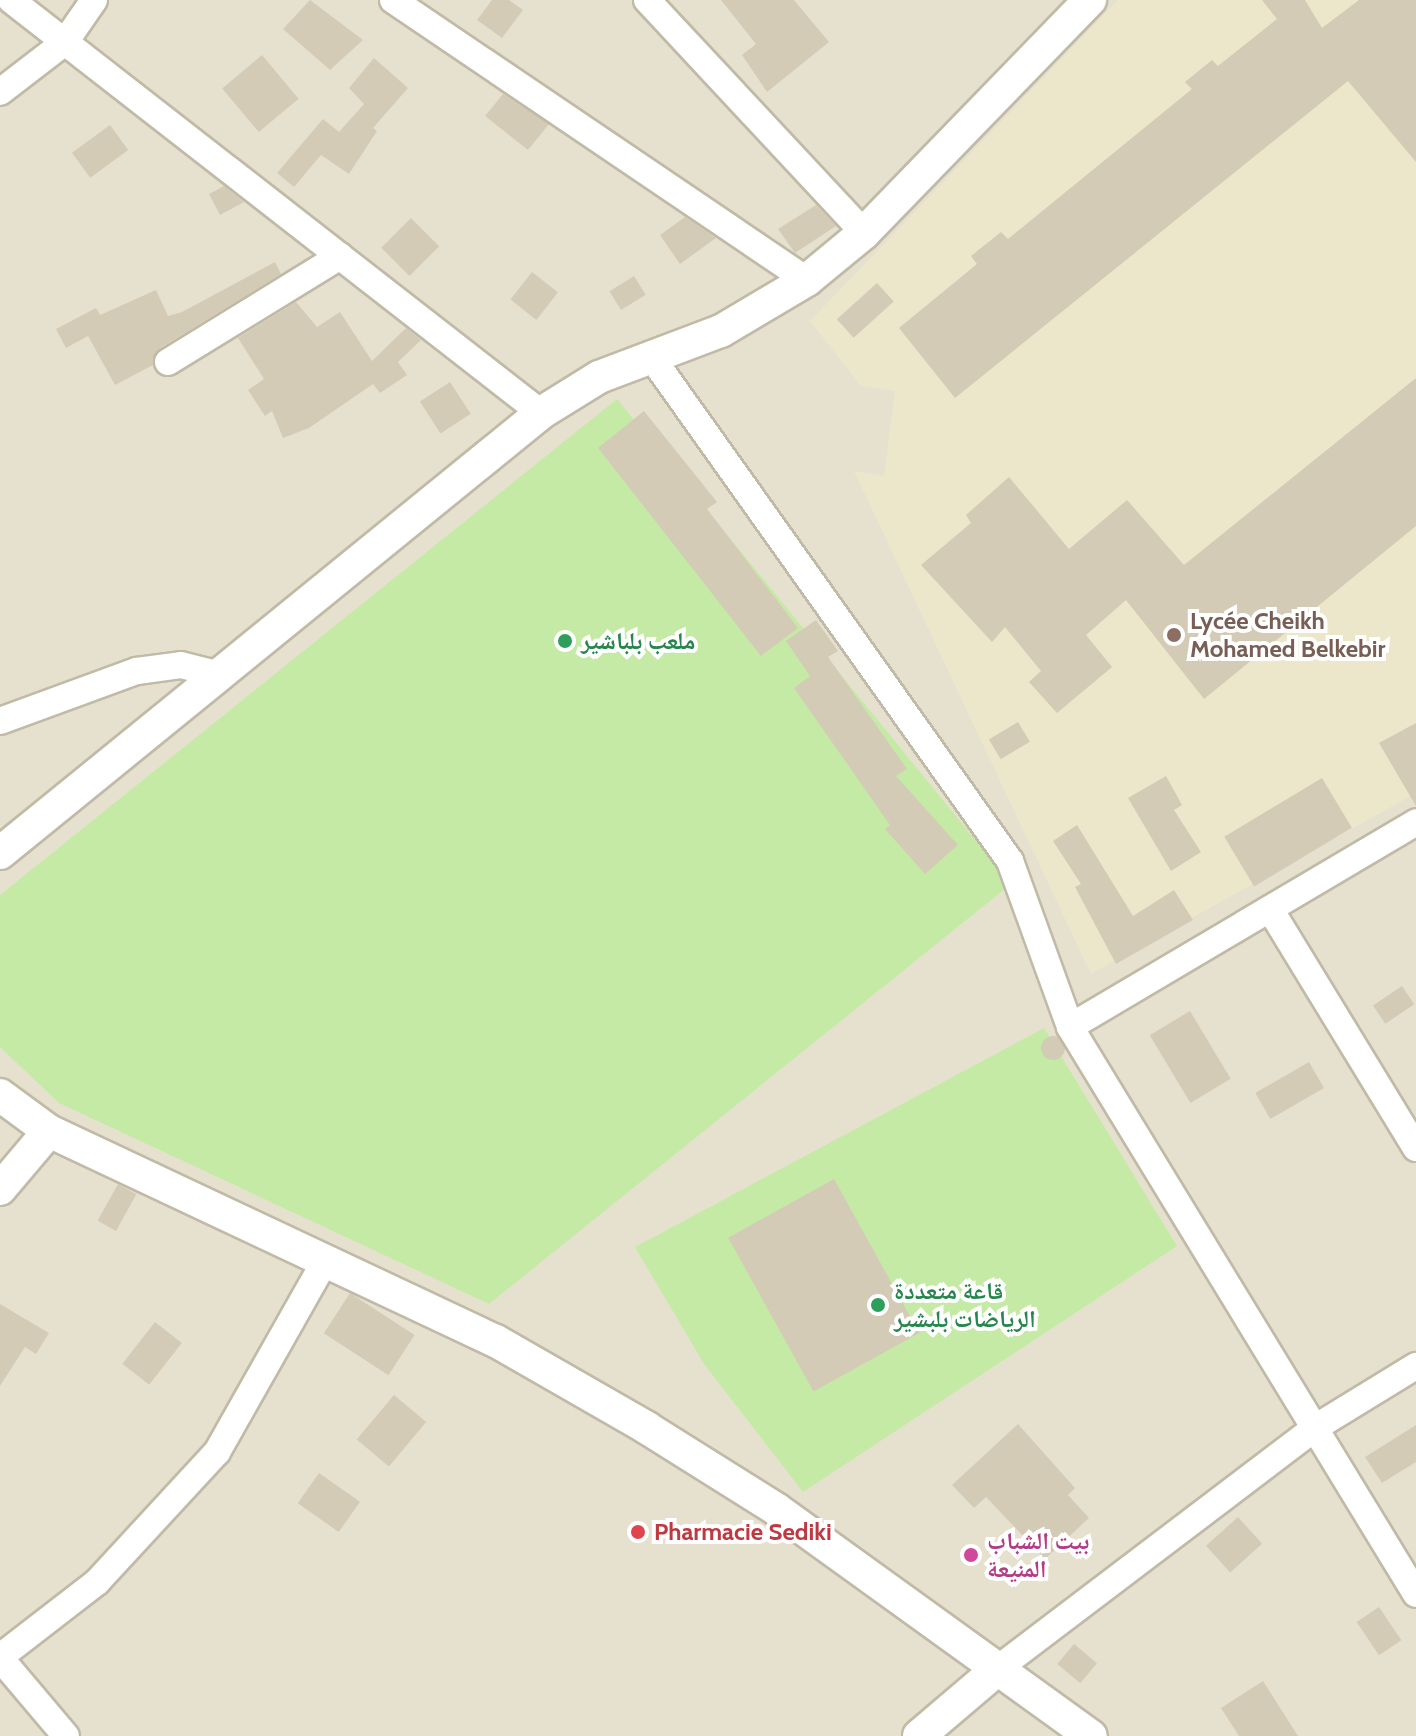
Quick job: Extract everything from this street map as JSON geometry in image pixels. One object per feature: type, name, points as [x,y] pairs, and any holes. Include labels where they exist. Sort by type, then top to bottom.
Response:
[{"type":"street","points":[[11,0],[541,413]]},
{"type":"street","points":[[0,92],[65,42],[94,0]]},
{"type":"street","points":[[393,0],[807,280]]},
{"type":"street","points":[[647,0],[864,233]]},
{"type":"street","points":[[0,853],[541,413],[599,377],[650,355],[721,331],[807,280],[864,233],[1090,0]]},
{"type":"street","points":[[168,362],[340,256]]},
{"type":"street","points":[[650,355],[1010,861],[1070,1027],[1416,1594]]},
{"type":"street","points":[[0,721],[137,671],[181,665],[220,675]]},
{"type":"street","points":[[1070,1027],[1416,822]]},
{"type":"street","points":[[1270,909],[1416,1148]]},
{"type":"street","points":[[0,1095],[49,1131],[496,1341],[647,1428],[776,1509],[1000,1667],[1091,1736]]},
{"type":"street","points":[[0,1189],[49,1131]]},
{"type":"street","points":[[66,1736],[0,1657],[97,1582],[217,1452],[326,1259]]},
{"type":"street","points":[[919,1736],[1000,1667],[1313,1429],[1416,1366]]},
{"type":"shaded area","points":[[0,0],[1416,0],[1416,1736],[0,1736]]},
{"type":"shaded area","name":"Lycée Cheikh Mohamed Belkebir","points":[[1118,0],[1416,0],[1416,793],[1091,974],[854,471],[884,476],[895,391],[861,386],[810,321]]},
{"type":"green space","name":"ملعب بلباشير","points":[[617,399],[1011,884],[489,1304],[59,1103],[0,1047],[0,895]]},
{"type":"green space","name":"قاعة متعددة الرياضات بلبشير","points":[[1044,1028],[1177,1246],[803,1492],[704,1364],[635,1247]]},
{"type":"building","points":[[310,0],[363,40],[330,70],[283,29]]},
{"type":"building","points":[[492,0],[509,0],[523,10],[502,38],[477,20]]},
{"type":"building","points":[[721,0],[794,0],[829,42],[767,92],[742,55],[756,44]]},
{"type":"building","points":[[1262,0],[1305,0],[1322,28],[1359,0],[1416,0],[1416,162],[1348,81],[955,398],[899,328],[977,264],[971,256],[1001,232],[1008,239],[1192,89],[1185,82],[1212,60],[1218,66],[1277,19]]},
{"type":"building","points":[[262,55],[299,99],[259,132],[222,88]]},
{"type":"building","points":[[374,58],[408,88],[373,128],[377,131],[349,174],[321,155],[294,187],[277,173],[323,119],[339,132],[364,104],[349,88]]},
{"type":"building","points":[[503,94],[549,124],[528,150],[485,116]]},
{"type":"building","points":[[110,125],[128,150],[90,178],[72,153]]},
{"type":"building","points":[[224,186],[244,202],[220,215],[209,194]]},
{"type":"building","points":[[816,205],[836,226],[795,253],[778,229]]},
{"type":"building","points":[[685,217],[716,238],[680,264],[660,235]]},
{"type":"building","points":[[411,218],[439,246],[410,276],[381,248]]},
{"type":"building","points":[[275,262],[281,274],[160,348],[153,365],[115,385],[88,336],[66,348],[56,329],[96,308],[100,315],[156,290],[168,316],[182,312]]},
{"type":"building","points":[[532,272],[558,292],[536,320],[510,300]]},
{"type":"building","points":[[634,276],[646,295],[621,310],[609,291]]},
{"type":"building","points":[[877,283],[894,302],[854,338],[837,319]]},
{"type":"building","points":[[296,302],[317,327],[340,312],[372,361],[406,328],[421,340],[398,362],[407,375],[380,393],[373,384],[309,428],[283,438],[272,411],[265,416],[248,390],[264,379],[238,338]]},
{"type":"building","points":[[1416,378],[1416,526],[1204,699],[1126,600],[1086,635],[1112,667],[1057,713],[1029,682],[1041,671],[1005,627],[992,642],[921,565],[971,523],[966,515],[1009,477],[1069,549],[1127,500],[1184,565]]},
{"type":"building","points":[[450,382],[471,414],[441,433],[420,402]]},
{"type":"building","points":[[644,411],[717,502],[707,509],[798,628],[761,656],[598,448]]},
{"type":"building","points":[[816,620],[838,651],[828,657],[907,769],[896,776],[958,845],[925,874],[885,829],[890,825],[794,688],[810,676],[786,641]]},
{"type":"building","points":[[1018,722],[1030,742],[1001,759],[989,740]]},
{"type":"building","points":[[1416,723],[1416,806],[1379,743]]},
{"type":"building","points":[[1166,776],[1182,805],[1174,810],[1201,852],[1171,871],[1128,798]]},
{"type":"building","points":[[1322,778],[1352,828],[1254,886],[1224,837]]},
{"type":"building","points":[[1077,825],[1133,916],[1174,890],[1193,920],[1116,964],[1075,887],[1081,884],[1053,841]]},
{"type":"building","points":[[1402,986],[1414,1004],[1385,1024],[1373,1006]]},
{"type":"building","points":[[1190,1011],[1231,1079],[1190,1103],[1150,1035]]},
{"type":"building","points":[[1053,1036],[1061,1040],[1065,1048],[1061,1056],[1053,1060],[1045,1056],[1041,1048],[1045,1040]]},
{"type":"building","points":[[1309,1062],[1324,1088],[1270,1119],[1255,1093]]},
{"type":"building","points":[[834,1179],[919,1333],[813,1392],[728,1238]]},
{"type":"building","points":[[118,1184],[136,1194],[116,1231],[98,1221]]},
{"type":"building","points":[[350,1293],[415,1335],[388,1375],[324,1333]]},
{"type":"building","points":[[0,1304],[49,1333],[36,1354],[25,1347],[0,1386]]},
{"type":"building","points":[[155,1322],[182,1343],[149,1385],[122,1364]]},
{"type":"building","points":[[394,1395],[426,1422],[389,1466],[357,1439]]},
{"type":"building","points":[[1018,1424],[1075,1488],[1068,1495],[1089,1518],[1045,1559],[986,1497],[974,1508],[952,1485]]},
{"type":"building","points":[[1416,1425],[1416,1462],[1382,1483],[1365,1457]]},
{"type":"building","points":[[319,1473],[360,1502],[339,1532],[298,1503]]},
{"type":"building","points":[[1238,1517],[1262,1544],[1230,1573],[1206,1546]]},
{"type":"building","points":[[1379,1607],[1401,1640],[1379,1655],[1357,1622]]},
{"type":"building","points":[[1074,1644],[1097,1663],[1080,1683],[1057,1664]]},
{"type":"building","points":[[1263,1681],[1298,1736],[1239,1736],[1221,1708]]},
{"type":"place","name":"Lycée Cheikh Mohamed Belkebir","points":[[1174,635]]},
{"type":"place","name":"ملعب بلباشير","points":[[565,641]]},
{"type":"place","name":"قاعة متعددة الرياضات بلبشير","points":[[878,1305]]},
{"type":"place","name":"Pharmacie Sediki","points":[[638,1532]]},
{"type":"place","name":"بيت الشباب المنيعة","points":[[971,1555]]}]
